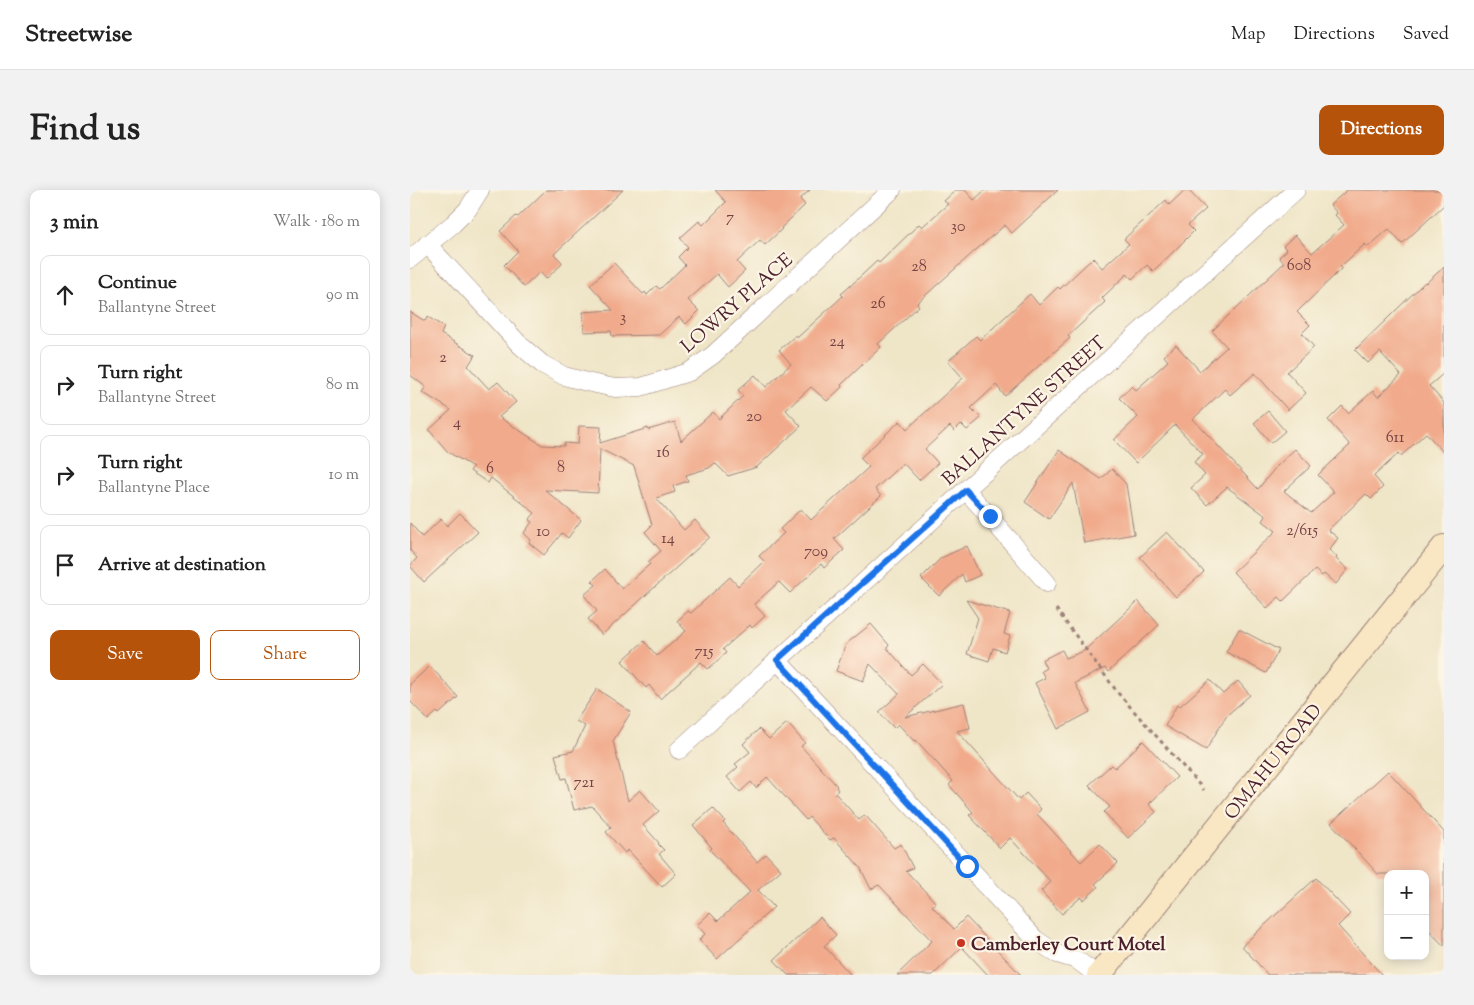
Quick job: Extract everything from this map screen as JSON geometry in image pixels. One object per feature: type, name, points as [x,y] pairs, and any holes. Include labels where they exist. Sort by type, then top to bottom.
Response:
[{"type":"main road","name":"OMAHU ROAD","points":[[1098,975],[1444,547]]},
{"type":"street","points":[[410,259],[453,224],[468,209],[480,190]]},
{"type":"street","name":"LOWRY PLACE","points":[[427,244],[520,345],[542,364],[564,376],[592,384],[616,388],[641,387],[689,372],[713,355],[892,190]]},
{"type":"street","name":"BALLANTYNE STREET","points":[[679,750],[1296,190]]},
{"type":"street","points":[[966,490],[1047,583]]},
{"type":"street","points":[[777,660],[1035,939],[1057,954],[1077,960],[1098,975]]},
{"type":"path","points":[[1056,609],[1118,694],[1204,790]]},
{"type":"building","points":[[546,190],[623,190],[554,254],[562,262],[561,265],[546,279],[540,272],[524,287],[504,265],[518,251],[500,231],[516,216],[518,217]]},
{"type":"building","points":[[715,190],[810,190],[800,199],[805,205],[782,229],[765,245],[760,240],[737,262],[745,271],[728,287],[717,274],[688,300],[699,311],[686,324],[679,317],[659,335],[612,336],[611,331],[584,332],[583,312],[613,310],[590,285],[614,263],[643,294],[645,292],[647,295],[656,286],[660,289],[685,265],[678,257],[688,247],[680,238],[699,221],[703,225],[726,202]]},
{"type":"building","points":[[956,190],[965,190],[974,200],[985,190],[1058,190],[1012,233],[1005,225],[917,303],[919,306],[878,344],[881,347],[827,401],[811,387],[786,410],[801,426],[757,467],[728,476],[715,463],[709,468],[686,475],[688,481],[673,486],[675,492],[656,498],[684,530],[695,520],[710,537],[602,635],[588,619],[597,611],[584,595],[596,585],[592,581],[605,569],[622,589],[650,564],[648,562],[661,551],[645,532],[652,525],[634,466],[600,449],[598,493],[545,490],[581,520],[568,538],[562,533],[544,555],[529,543],[531,540],[524,533],[532,522],[529,520],[535,513],[491,478],[488,483],[470,471],[473,467],[448,452],[429,430],[451,410],[422,392],[426,387],[410,375],[410,312],[425,321],[428,317],[444,327],[441,334],[475,355],[468,366],[489,389],[498,382],[516,402],[499,417],[542,445],[564,446],[564,443],[578,444],[579,426],[601,427],[600,443],[648,428],[648,430],[675,422],[681,441],[713,412],[719,419],[743,396],[738,390],[755,375],[766,387],[791,364],[779,350],[796,335],[798,337],[843,296],[841,294],[877,261],[879,263],[919,224],[922,227],[948,204],[944,201]]},
{"type":"building","points":[[1185,190],[1188,190],[1206,209],[1188,225],[1194,231],[1153,271],[1147,265],[1132,279],[1127,274],[1102,298],[1105,302],[1068,336],[1070,338],[1005,396],[996,385],[971,408],[981,418],[967,430],[961,424],[954,431],[950,426],[925,449],[938,463],[919,480],[903,463],[875,489],[881,496],[834,539],[844,550],[824,568],[821,564],[790,593],[779,582],[754,604],[765,616],[752,628],[750,625],[723,649],[726,653],[708,669],[701,662],[660,699],[649,685],[646,688],[622,661],[644,641],[657,656],[686,631],[677,621],[688,611],[691,613],[730,577],[738,586],[764,561],[759,556],[784,533],[780,529],[801,509],[811,520],[869,467],[860,458],[900,421],[907,429],[963,378],[948,361],[976,336],[980,340],[1030,294],[1039,305],[1058,287],[1060,289],[1093,258],[1102,268],[1129,244],[1124,239],[1166,200],[1169,205]]},
{"type":"building","points":[[1347,190],[1444,190],[1444,205],[1402,244],[1389,229],[1368,247],[1365,244],[1297,312],[1310,325],[1302,333],[1314,347],[1287,372],[1306,393],[1288,410],[1255,373],[1230,395],[1225,389],[1193,419],[1258,489],[1276,467],[1295,449],[1311,466],[1284,491],[1311,513],[1334,492],[1318,475],[1350,445],[1328,420],[1342,406],[1348,413],[1373,391],[1378,397],[1401,375],[1380,352],[1368,363],[1355,350],[1425,282],[1444,267],[1444,373],[1429,386],[1444,403],[1444,453],[1426,433],[1401,456],[1399,453],[1374,476],[1383,487],[1371,499],[1366,494],[1328,530],[1338,538],[1329,550],[1348,569],[1336,584],[1324,574],[1322,576],[1315,570],[1283,601],[1279,597],[1267,608],[1233,572],[1276,531],[1263,521],[1266,516],[1227,487],[1207,505],[1191,488],[1205,475],[1194,462],[1203,454],[1175,425],[1136,463],[1114,440],[1138,417],[1119,398],[1132,386],[1136,390],[1168,361],[1164,356],[1176,345],[1200,371],[1227,347],[1212,331],[1284,263],[1279,257],[1287,250],[1283,246],[1295,235],[1312,253],[1344,225],[1335,215],[1337,213],[1330,205]]},
{"type":"building","points":[[1268,411],[1285,431],[1271,443],[1254,423]]},
{"type":"building","points":[[1059,450],[1101,479],[1112,469],[1126,484],[1134,534],[1084,543],[1073,483],[1049,519],[1025,502]]},
{"type":"building","points":[[460,513],[478,532],[424,582],[410,566],[417,558],[410,550],[410,523],[422,537],[441,519],[447,526]]},
{"type":"building","points":[[1167,532],[1204,572],[1176,597],[1140,557]]},
{"type":"building","points":[[967,546],[980,575],[965,582],[962,574],[939,596],[921,578],[941,558]]},
{"type":"building","points":[[966,600],[1010,613],[1004,634],[1010,636],[1005,652],[993,648],[989,661],[967,654],[978,618]]},
{"type":"building","points":[[1138,601],[1159,625],[1108,672],[1105,668],[1075,683],[1090,712],[1058,729],[1035,683],[1045,678],[1041,671],[1046,668],[1042,660],[1062,650],[1066,658],[1084,651]]},
{"type":"building","points":[[871,624],[889,645],[887,648],[911,675],[923,664],[942,684],[905,717],[964,703],[970,728],[957,731],[1019,800],[1026,793],[1041,809],[1037,814],[1081,862],[1100,844],[1118,863],[1095,884],[1098,887],[1084,900],[1081,897],[1062,914],[1041,891],[1051,882],[1010,838],[1000,848],[969,815],[973,812],[949,785],[953,781],[916,740],[914,741],[898,724],[894,728],[879,712],[899,694],[870,664],[863,681],[836,671],[846,644]]},
{"type":"building","points":[[1239,629],[1279,650],[1266,673],[1226,652]]},
{"type":"building","points":[[430,666],[458,697],[439,714],[437,712],[428,720],[410,701],[410,684]]},
{"type":"building","points":[[1210,680],[1223,694],[1238,681],[1250,695],[1226,716],[1206,750],[1165,726],[1177,705],[1180,706]]},
{"type":"building","points":[[597,689],[631,712],[613,741],[628,801],[640,790],[659,811],[643,825],[664,850],[659,854],[676,874],[662,887],[628,850],[625,853],[606,832],[611,827],[592,806],[574,810],[566,778],[562,779],[555,755],[573,751],[585,726],[576,721]]},
{"type":"building","points":[[787,723],[805,743],[801,746],[837,786],[838,790],[835,793],[859,820],[865,815],[894,848],[901,844],[913,868],[906,871],[936,903],[932,906],[954,929],[966,917],[1021,975],[988,975],[962,947],[933,975],[897,975],[932,941],[879,885],[871,889],[860,867],[834,838],[830,840],[809,817],[806,820],[767,777],[756,788],[751,782],[740,792],[727,777],[738,767],[735,764],[750,752],[743,744],[759,729],[769,739]]},
{"type":"building","points":[[1143,741],[1177,777],[1149,804],[1156,812],[1128,838],[1104,812],[1110,807],[1089,785],[1111,765],[1115,768]]},
{"type":"building","points":[[1388,771],[1444,832],[1444,946],[1429,930],[1429,870],[1384,870],[1384,874],[1378,874],[1331,823]]},
{"type":"building","points":[[713,808],[725,821],[723,823],[757,862],[766,854],[781,870],[758,890],[774,907],[717,959],[699,940],[705,934],[697,925],[710,913],[718,921],[750,892],[710,850],[712,848],[693,825]]},
{"type":"building","points":[[1316,878],[1350,914],[1338,926],[1382,975],[1268,975],[1242,946]]},
{"type":"building","points":[[820,917],[836,935],[824,946],[851,975],[788,975],[774,960]]},
{"type":"place","name":"Camberley Court Motel","points":[[961,943]]},
{"type":"route","points":[[967,866],[777,660],[966,490],[990,516]]}]
